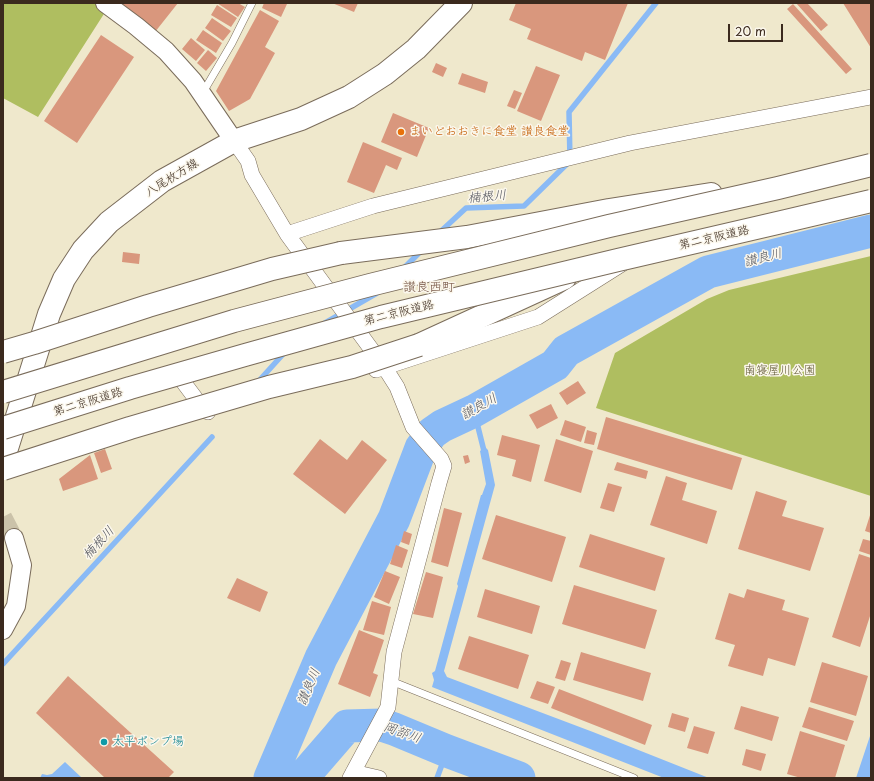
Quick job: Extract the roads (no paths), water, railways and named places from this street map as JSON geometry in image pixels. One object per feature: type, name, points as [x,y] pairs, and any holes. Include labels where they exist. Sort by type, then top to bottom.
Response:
[{"type":"main road","name":"八尾枚方線","points":[[3,461],[48,314],[64,279],[83,250],[109,222],[162,181],[234,141],[300,119],[349,97],[385,74],[416,49],[461,3]]},
{"type":"main road","points":[[3,392],[234,321],[370,285],[609,226],[778,188],[871,165]]},
{"type":"main road","points":[[3,352],[272,268],[341,253],[467,237],[609,210],[777,183]]},
{"type":"main road","name":"第二京阪道路","points":[[3,428],[130,388],[381,317],[871,201]]},
{"type":"main road","points":[[3,469],[130,428],[269,387],[352,367],[419,345],[574,274]]},
{"type":"street","points":[[105,3],[166,51],[193,81],[248,161],[252,175],[287,234],[386,368],[397,388],[413,426],[441,459],[444,466],[394,652],[388,707],[352,775],[378,778]]},
{"type":"street","points":[[287,234],[373,206],[630,143],[871,97]]},
{"type":"street","points":[[181,379],[205,411],[213,412],[386,368],[538,317],[626,261]]},
{"type":"street","points":[[3,630],[16,606],[22,565],[14,538]]},
{"type":"lane","points":[[202,94],[232,43],[252,3]]},
{"type":"lane","points":[[391,681],[634,778]]},
{"type":"water","points":[[485,447],[488,450],[495,485],[444,671],[447,677],[709,778],[664,778],[432,687],[434,680],[432,673],[435,671],[481,495],[486,484],[480,451]]},
{"type":"water","points":[[871,733],[870,778],[856,778]]},
{"type":"water","points":[[65,762],[82,778],[40,778],[42,774],[52,774]]},
{"type":"waterway","name":"楠根川","points":[[439,233],[466,208],[524,206],[570,161],[569,112],[656,3]]},
{"type":"waterway","name":"讃良川","points":[[270,778],[321,658],[394,519],[421,448],[432,433],[442,426],[474,411],[555,365],[566,351],[708,272],[871,231]]},
{"type":"waterway","name":"楠根川","points":[[402,270],[423,249]]},
{"type":"waterway","name":"楠根川","points":[[325,323],[377,293]]},
{"type":"waterway","name":"楠根川","points":[[257,383],[285,352]]},
{"type":"waterway","points":[[474,411],[485,455]]},
{"type":"waterway","name":"楠根川","points":[[3,664],[212,437]]},
{"type":"waterway","name":"岡部川","points":[[302,778],[347,726],[382,725],[519,778]]},
{"type":"waterway","points":[[437,778],[447,751]]},
{"type":"tunnel","points":[[3,517],[14,538]]},
{"type":"place","name":"まいどおおきに食堂 讃良食堂","points":[[401,132]]},
{"type":"place","name":"太平ポンプ場","points":[[104,742]]},
{"type":"district","name":"讃良西町","points":[[429,287]]},
{"type":"park label","name":"南寝屋川公園","points":[[780,371]]}]
